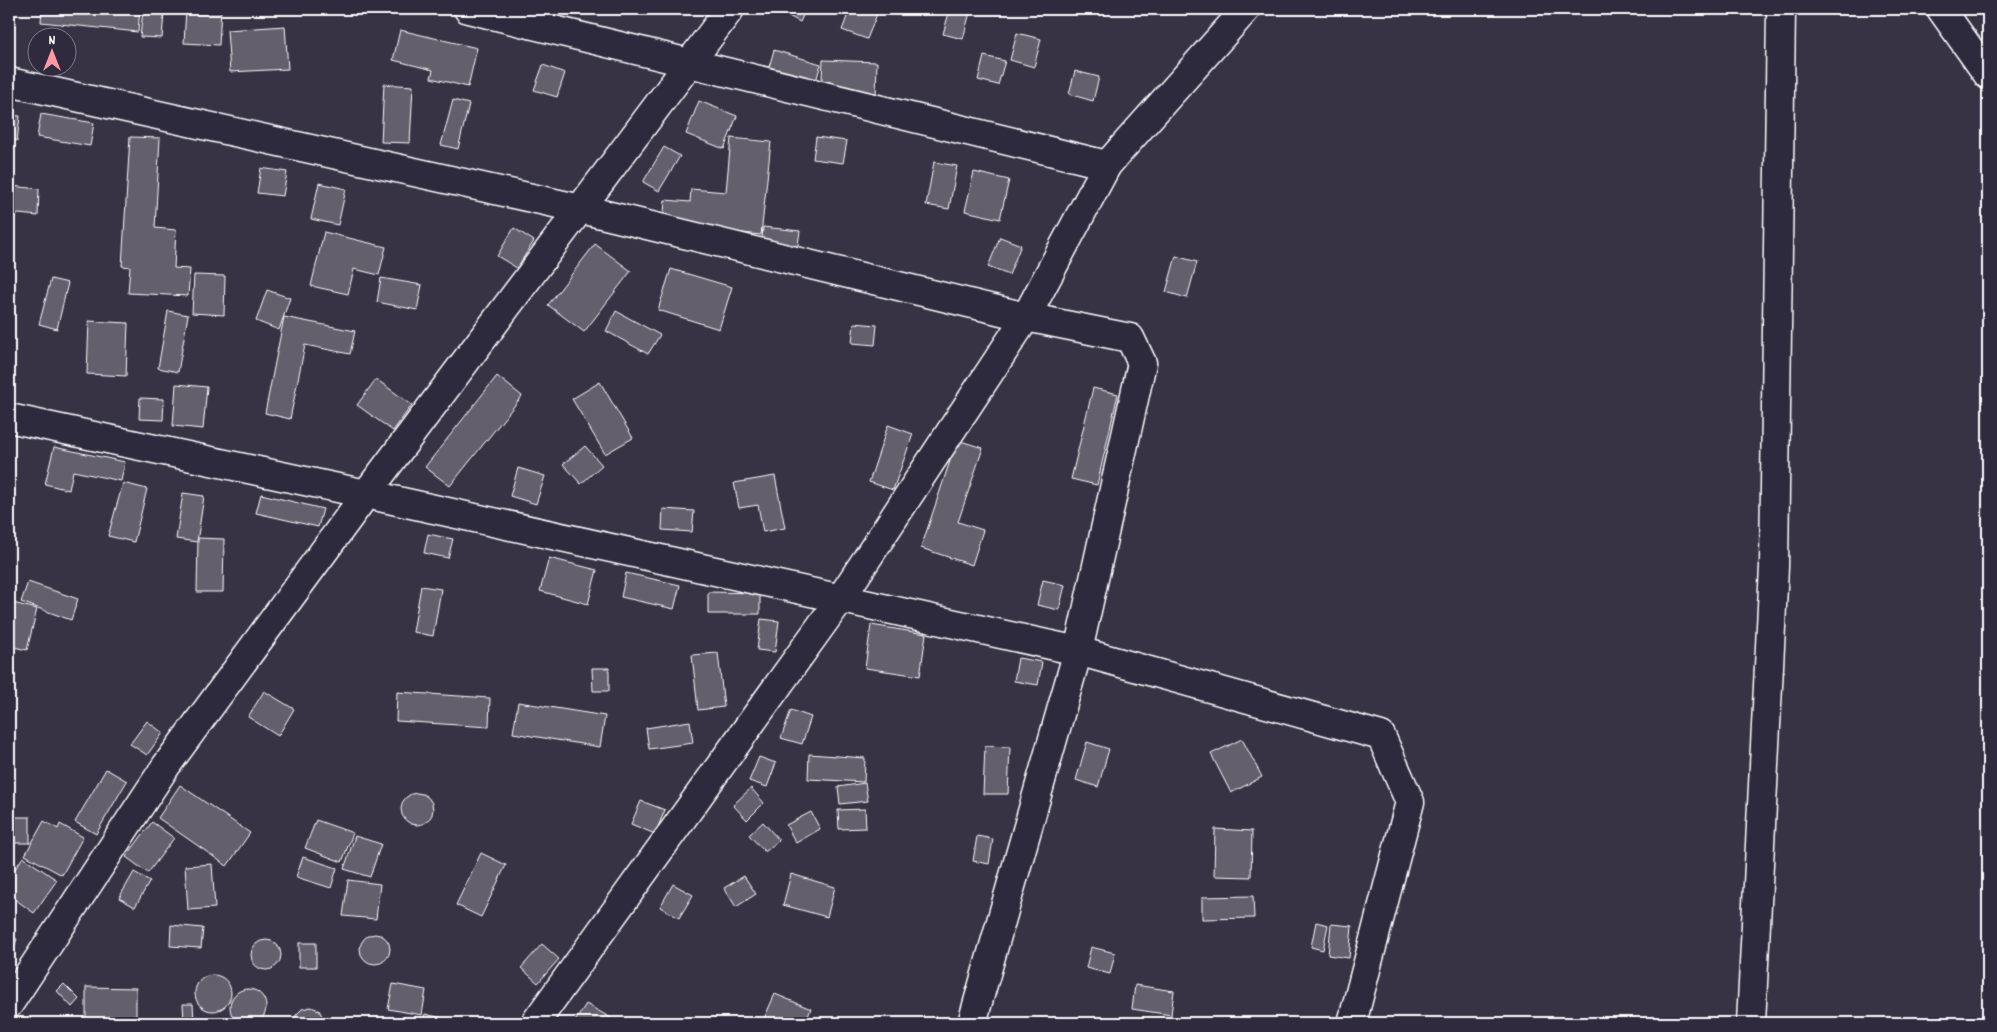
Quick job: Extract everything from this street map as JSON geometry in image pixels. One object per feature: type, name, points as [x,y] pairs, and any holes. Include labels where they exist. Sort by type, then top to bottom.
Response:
[{"type":"street","points":[[468,9],[1107,165]]},
{"type":"street","points":[[9,1004],[166,766],[366,494],[691,64],[730,9]]},
{"type":"street","points":[[535,1023],[841,598],[1026,317],[1107,165],[1246,9]]},
{"type":"street","points":[[1751,1023],[1774,567],[1782,9]]},
{"type":"street","points":[[1941,9],[1988,75]]},
{"type":"street","points":[[9,82],[581,209],[1026,317],[1130,338],[1142,363],[1078,651],[972,1023]]},
{"type":"street","points":[[9,418],[366,494],[1078,651],[1381,736],[1410,802],[1352,1023]]},
{"type":"building","points":[[42,9],[140,9],[138,32],[41,22]]},
{"type":"building","points":[[186,9],[221,9],[219,45],[184,43]]},
{"type":"building","points":[[527,9],[560,9],[558,17]]},
{"type":"building","points":[[780,9],[806,9],[800,22],[779,11]]},
{"type":"building","points":[[850,9],[879,9],[867,39],[842,30]]},
{"type":"building","points":[[950,9],[970,12],[963,39],[943,34]]},
{"type":"building","points":[[143,11],[164,13],[162,38],[140,37]]},
{"type":"building","points":[[285,26],[288,69],[230,72],[227,30]]},
{"type":"building","points":[[400,30],[477,48],[468,87],[431,78],[433,70],[393,60]]},
{"type":"building","points":[[1017,33],[1041,39],[1034,67],[1010,60]]},
{"type":"building","points":[[774,50],[821,64],[814,88],[767,74]]},
{"type":"building","points":[[984,56],[1005,61],[998,85],[978,80]]},
{"type":"building","points":[[823,60],[877,62],[876,96],[821,93]]},
{"type":"building","points":[[543,65],[565,73],[557,97],[534,90]]},
{"type":"building","points":[[1075,71],[1099,77],[1093,101],[1069,94]]},
{"type":"building","points":[[384,84],[413,86],[410,143],[381,142]]},
{"type":"building","points":[[453,100],[469,104],[458,149],[441,145]]},
{"type":"building","points":[[699,101],[737,116],[724,149],[686,134]]},
{"type":"building","points":[[41,114],[94,123],[90,146],[37,137]]},
{"type":"building","points":[[9,115],[20,116],[17,141],[9,139]]},
{"type":"building","points":[[130,137],[160,138],[155,228],[176,230],[174,268],[190,269],[188,296],[128,293],[130,267],[122,266]]},
{"type":"building","points":[[816,137],[847,141],[843,163],[813,159]]},
{"type":"building","points":[[731,138],[771,142],[761,235],[663,224],[665,200],[690,202],[691,189],[726,192]]},
{"type":"building","points":[[664,147],[680,156],[659,191],[643,182]]},
{"type":"building","points":[[934,162],[957,166],[949,209],[926,205]]},
{"type":"building","points":[[261,168],[287,172],[283,196],[257,193]]},
{"type":"building","points":[[974,172],[1009,180],[1000,219],[965,211]]},
{"type":"building","points":[[319,183],[346,189],[338,225],[311,219]]},
{"type":"building","points":[[11,186],[39,189],[38,216],[9,213]]},
{"type":"building","points":[[763,227],[800,231],[797,252],[761,249]]},
{"type":"building","points":[[514,228],[534,241],[517,268],[497,256]]},
{"type":"building","points":[[324,232],[386,247],[379,275],[354,269],[348,294],[311,286]]},
{"type":"building","points":[[1000,237],[1021,245],[1009,275],[988,267]]},
{"type":"building","points":[[595,244],[631,271],[584,332],[548,305]]},
{"type":"building","points":[[1176,256],[1197,262],[1187,298],[1166,292]]},
{"type":"building","points":[[671,269],[732,287],[719,329],[658,310]]},
{"type":"building","points":[[194,275],[225,276],[224,315],[192,313]]},
{"type":"building","points":[[381,278],[422,285],[417,310],[377,302]]},
{"type":"building","points":[[51,279],[68,283],[57,329],[39,324]]},
{"type":"building","points":[[267,290],[290,298],[279,330],[256,321]]},
{"type":"building","points":[[168,311],[188,315],[178,372],[158,368]]},
{"type":"building","points":[[616,311],[660,335],[648,354],[606,331]]},
{"type":"building","points":[[284,317],[355,331],[350,354],[305,345],[290,419],[265,413]]},
{"type":"building","points":[[89,321],[128,323],[126,376],[87,374]]},
{"type":"building","points":[[854,323],[877,325],[875,345],[852,343]]},
{"type":"building","points":[[497,376],[522,396],[450,486],[425,467]]},
{"type":"building","points":[[376,379],[412,405],[393,431],[357,405]]},
{"type":"building","points":[[600,382],[633,438],[605,454],[572,399]]},
{"type":"building","points":[[176,384],[207,387],[203,429],[173,426]]},
{"type":"building","points":[[1093,388],[1118,394],[1097,485],[1071,479]]},
{"type":"building","points":[[140,398],[164,399],[163,420],[139,419]]},
{"type":"building","points":[[888,425],[913,434],[893,490],[869,482]]},
{"type":"building","points":[[957,440],[983,448],[958,522],[983,530],[972,565],[921,548]]},
{"type":"building","points":[[585,446],[602,465],[581,484],[563,464]]},
{"type":"building","points":[[54,447],[125,462],[121,481],[73,471],[69,490],[45,484]]},
{"type":"building","points":[[518,468],[545,476],[536,504],[510,496]]},
{"type":"building","points":[[775,476],[785,528],[763,532],[758,505],[739,508],[734,483]]},
{"type":"building","points":[[123,483],[147,489],[134,542],[108,536]]},
{"type":"building","points":[[183,493],[204,496],[197,542],[176,539]]},
{"type":"building","points":[[261,494],[323,509],[318,527],[256,513]]},
{"type":"building","points":[[663,509],[694,511],[692,532],[662,530]]},
{"type":"building","points":[[428,534],[453,539],[448,558],[424,553]]},
{"type":"building","points":[[198,538],[224,539],[223,592],[197,592]]},
{"type":"building","points":[[549,558],[597,570],[588,604],[540,591]]},
{"type":"building","points":[[626,573],[680,585],[674,609],[621,597]]},
{"type":"building","points":[[1043,580],[1065,585],[1059,610],[1037,605]]},
{"type":"building","points":[[28,582],[78,599],[71,620],[21,602]]},
{"type":"building","points":[[421,586],[441,589],[433,636],[413,632]]},
{"type":"building","points":[[708,592],[760,593],[760,614],[708,614]]},
{"type":"building","points":[[9,602],[37,609],[27,650],[9,646]]},
{"type":"building","points":[[761,619],[779,621],[775,652],[757,650]]},
{"type":"building","points":[[871,625],[926,634],[920,676],[865,668]]},
{"type":"building","points":[[718,653],[724,707],[698,710],[692,655]]},
{"type":"building","points":[[1018,658],[1042,662],[1038,685],[1014,681]]},
{"type":"building","points":[[592,668],[609,668],[609,691],[593,691]]},
{"type":"building","points":[[264,691],[294,709],[278,736],[248,717]]},
{"type":"building","points":[[397,692],[490,698],[489,727],[396,721]]},
{"type":"building","points":[[518,702],[605,716],[600,747],[513,733]]},
{"type":"building","points":[[791,710],[811,717],[802,744],[781,738]]},
{"type":"building","points":[[147,721],[163,733],[147,755],[130,744]]},
{"type":"building","points":[[690,721],[693,743],[649,749],[646,728]]},
{"type":"building","points":[[1242,739],[1262,777],[1231,793],[1211,754]]},
{"type":"building","points":[[1087,742],[1109,749],[1098,787],[1076,780]]},
{"type":"building","points":[[985,746],[1010,747],[1008,794],[983,794]]},
{"type":"building","points":[[809,754],[865,758],[864,782],[808,779]]},
{"type":"building","points":[[759,757],[776,763],[767,787],[749,781]]},
{"type":"building","points":[[106,769],[127,781],[96,834],[75,822]]},
{"type":"building","points":[[865,783],[868,801],[840,804],[838,787]]},
{"type":"building","points":[[180,785],[250,833],[227,866],[158,818]]},
{"type":"building","points":[[751,788],[764,803],[747,820],[733,805]]},
{"type":"building","points":[[417,793],[428,798],[433,809],[428,820],[417,825],[406,820],[401,809],[406,798]]},
{"type":"building","points":[[641,801],[665,810],[655,834],[631,824]]},
{"type":"building","points":[[865,809],[866,828],[839,829],[838,810]]},
{"type":"building","points":[[811,812],[820,829],[796,843],[786,825]]},
{"type":"building","points":[[9,817],[30,817],[30,843],[9,843]]},
{"type":"building","points":[[316,820],[353,833],[342,862],[305,848]]},
{"type":"building","points":[[44,821],[58,829],[60,824],[83,837],[62,875],[25,855]]},
{"type":"building","points":[[152,822],[174,838],[148,873],[126,857]]},
{"type":"building","points":[[763,822],[779,840],[765,852],[749,835]]},
{"type":"building","points":[[1215,829],[1252,831],[1251,877],[1214,876]]},
{"type":"building","points":[[355,836],[381,844],[370,877],[344,869]]},
{"type":"building","points":[[977,836],[993,839],[989,864],[973,861]]},
{"type":"building","points":[[481,853],[506,865],[481,917],[456,905]]},
{"type":"building","points":[[23,857],[57,880],[34,913],[9,895],[9,878]]},
{"type":"building","points":[[303,857],[337,868],[331,888],[296,877]]},
{"type":"building","points":[[212,864],[215,908],[188,910],[185,866]]},
{"type":"building","points":[[134,872],[150,881],[135,907],[119,898]]},
{"type":"building","points":[[791,874],[835,887],[827,917],[783,905]]},
{"type":"building","points":[[744,876],[756,894],[736,907],[724,888]]},
{"type":"building","points":[[348,880],[380,884],[376,919],[343,916]]},
{"type":"building","points":[[673,884],[693,895],[679,918],[660,907]]},
{"type":"building","points":[[1253,896],[1254,918],[1202,919],[1202,897]]},
{"type":"building","points":[[1316,922],[1328,925],[1323,950],[1311,947]]},
{"type":"building","points":[[1331,924],[1352,926],[1349,958],[1328,955]]},
{"type":"building","points":[[171,925],[203,928],[201,948],[170,946]]},
{"type":"building","points":[[375,934],[386,938],[390,949],[386,960],[375,964],[364,960],[360,949],[364,938]]},
{"type":"building","points":[[9,937],[17,939],[9,962]]},
{"type":"building","points":[[266,940],[277,944],[281,955],[277,966],[266,970],[255,966],[251,955],[255,944]]},
{"type":"building","points":[[299,943],[316,943],[316,967],[299,967]]},
{"type":"building","points":[[542,944],[559,959],[538,983],[521,968]]},
{"type":"building","points":[[1091,947],[1115,953],[1110,974],[1086,968]]},
{"type":"building","points":[[213,975],[220,976],[226,980],[230,986],[230,1000],[226,1006],[220,1010],[213,1011],[206,1010],[200,1006],[196,1000],[195,993],[196,986],[200,980],[206,976]]},
{"type":"building","points":[[64,984],[79,999],[72,1007],[57,991]]},
{"type":"building","points":[[393,984],[426,990],[422,1015],[388,1009]]},
{"type":"building","points":[[1135,985],[1174,991],[1171,1015],[1132,1009]]},
{"type":"building","points":[[86,987],[136,988],[136,1023],[86,1023]]},
{"type":"building","points":[[248,989],[255,990],[261,994],[265,1000],[265,1014],[261,1020],[255,1024],[248,1025],[241,1024],[235,1020],[231,1014],[230,1007],[231,1000],[235,994],[241,990]]},
{"type":"building","points":[[775,994],[811,1009],[805,1023],[762,1023]]},
{"type":"building","points":[[183,1004],[193,1004],[194,1021],[184,1021]]},
{"type":"building","points":[[586,1004],[620,1023],[574,1023]]},
{"type":"building","points":[[311,1007],[319,1010],[323,1023],[295,1023],[296,1015],[302,1009]]},
{"type":"building","points":[[425,1014],[463,1023],[422,1023]]}]
